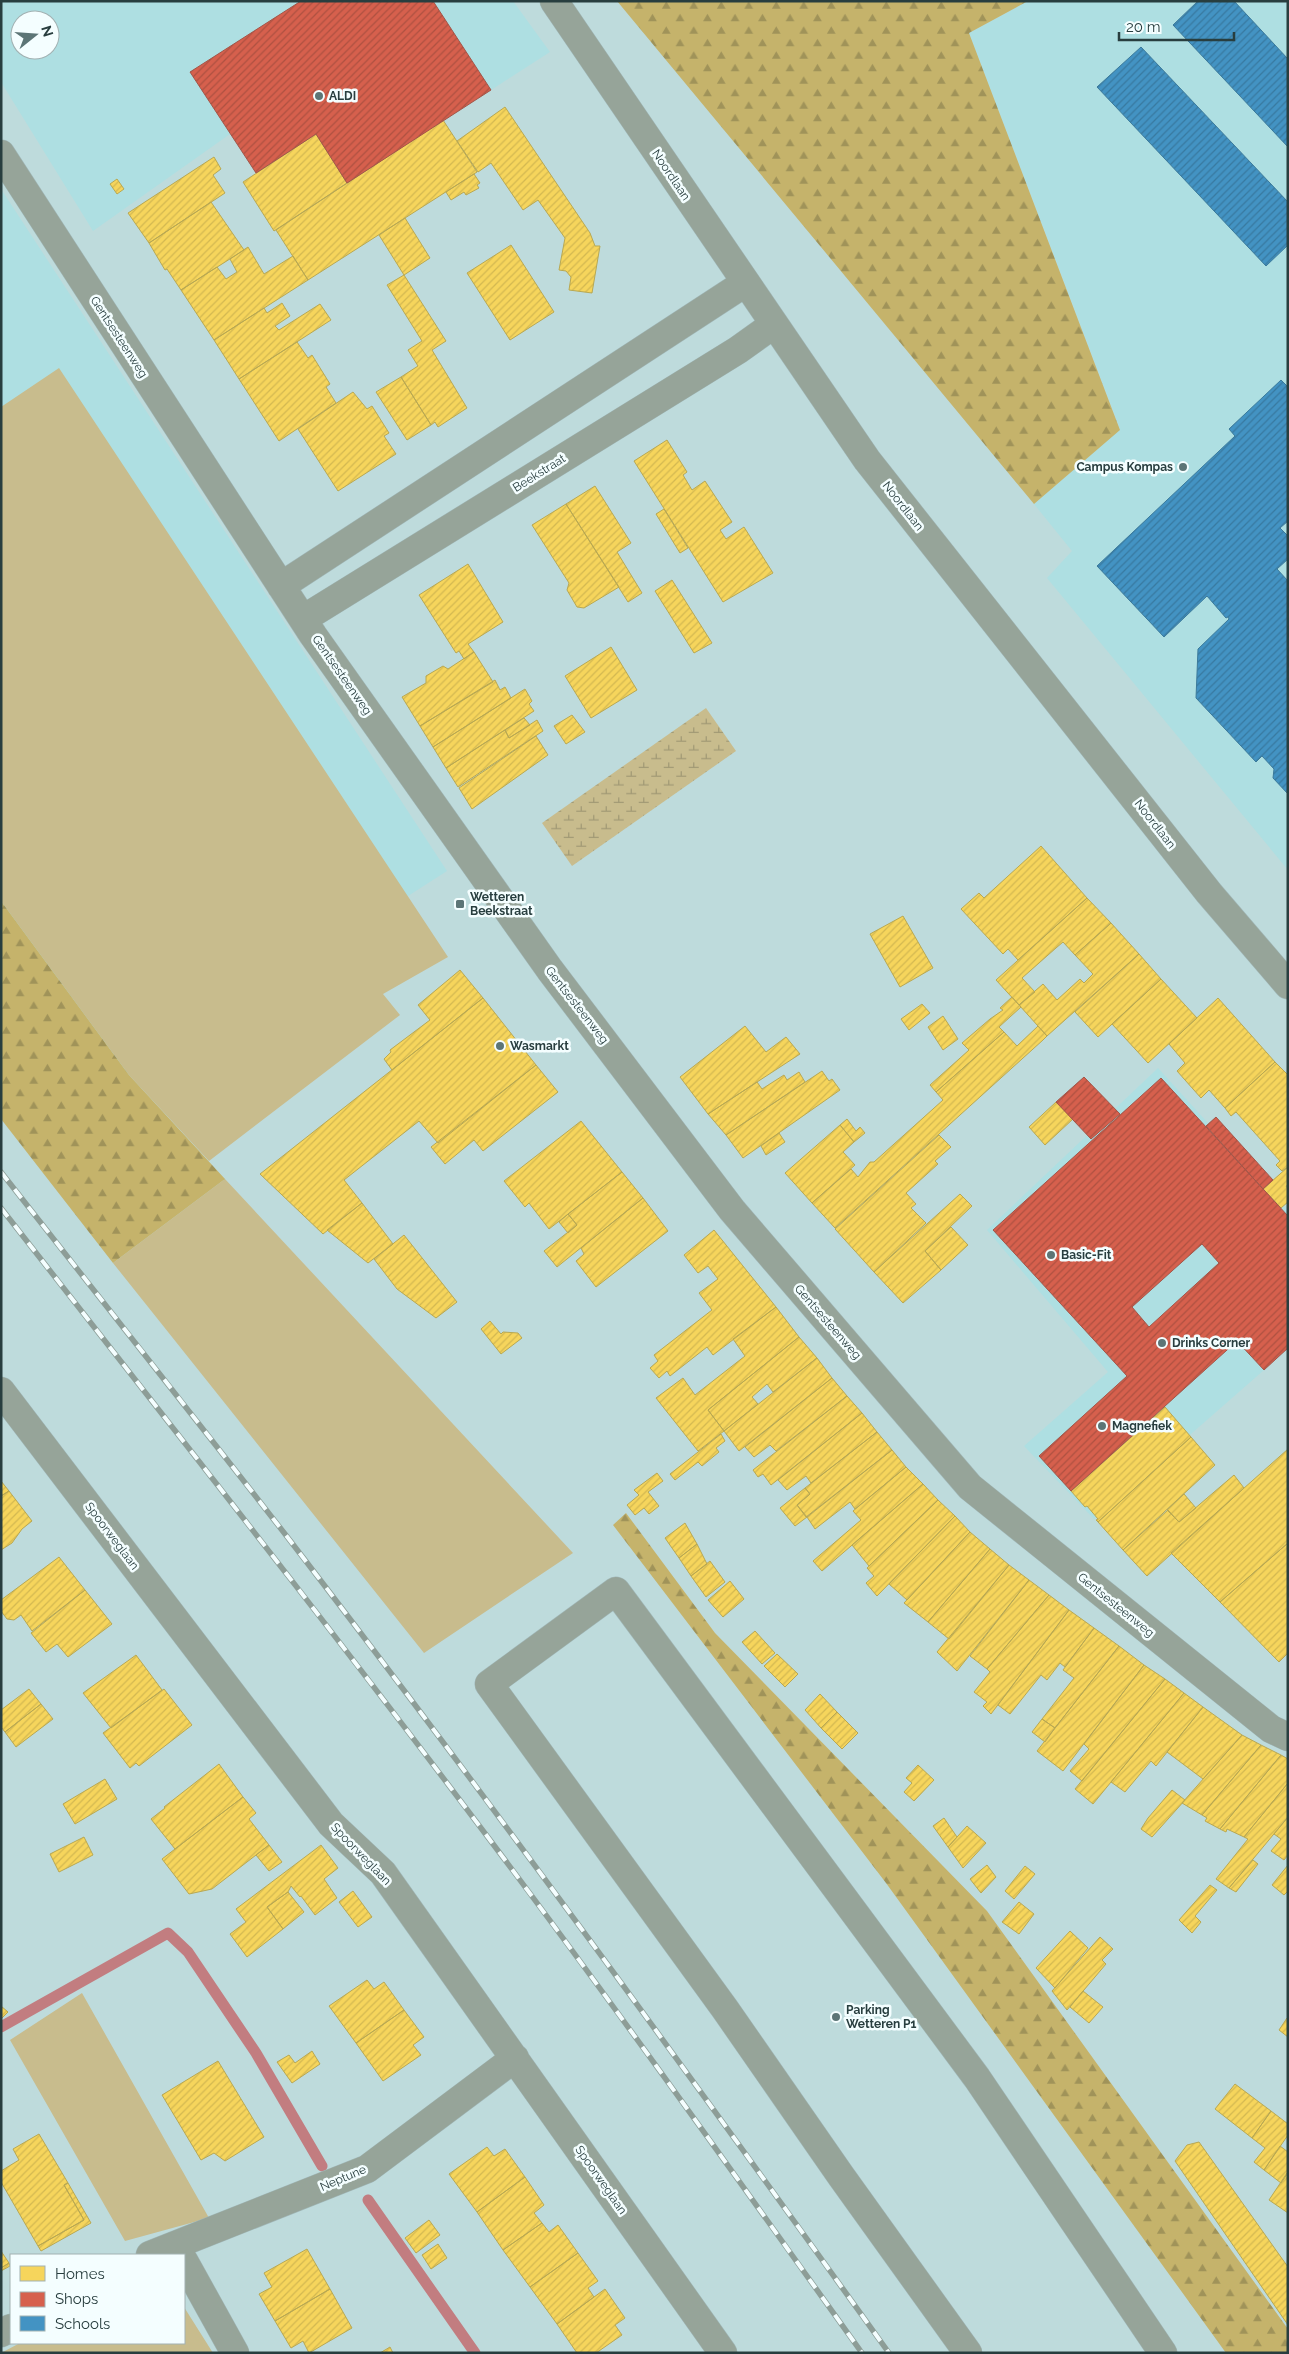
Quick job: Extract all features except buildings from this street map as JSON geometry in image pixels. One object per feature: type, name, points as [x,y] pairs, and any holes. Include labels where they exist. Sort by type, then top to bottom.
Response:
[{"type":"street","name":"Noordlaan","points":[[554,1],[773,325],[867,460],[1203,885],[1288,985]]},
{"type":"street","name":"Gentsesteenweg","points":[[1,154],[303,619],[550,970],[732,1210],[966,1483],[1271,1729],[1288,1737]]},
{"type":"street","points":[[281,586],[745,283]]},
{"type":"street","name":"Beekstraat","points":[[303,619],[721,361],[773,325]]},
{"type":"street","name":"Spoorweglaan","points":[[1,1391],[331,1824],[383,1873],[723,2353]]},
{"type":"street","points":[[968,2353],[841,2176],[725,2009],[605,1847],[489,1684],[616,1591],[977,2078],[1162,2353]]},
{"type":"street","name":"Neptune","points":[[180,2254],[367,2169],[515,2058]]},
{"type":"street","points":[[185,2263],[235,2353]]},
{"type":"shaded area","points":[[1,1],[513,1],[550,52],[347,183],[316,134],[256,173],[230,134],[93,231],[1,82]]},
{"type":"shaded area","name":"Campus Kompas","points":[[1028,1],[1288,1],[1288,870],[1047,578],[1072,551],[1034,504],[1120,429],[969,33]]},
{"type":"shaded area","points":[[1,189],[447,871],[129,1075],[1,901]]},
{"type":"shaded area","points":[[1158,1068],[1288,1211],[1288,1349],[1094,1519],[1024,1446],[1108,1372],[987,1230]]},
{"type":"green space","points":[[617,1],[1028,1],[969,33],[1120,430],[1034,504]]},
{"type":"green space","points":[[59,368],[448,957],[383,994],[400,1015],[209,1161],[129,1075],[1,901],[1,407]]},
{"type":"green space","points":[[706,708],[736,751],[572,866],[542,823]]},
{"type":"green space","points":[[1,901],[129,1075],[225,1179],[113,1263],[1,1119]]},
{"type":"green space","points":[[225,1179],[573,1553],[424,1653],[113,1263]]},
{"type":"green space","points":[[626,1513],[715,1633],[987,1911],[1288,2329],[1288,2353],[1226,2353],[886,1883],[613,1525]]},
{"type":"green space","points":[[82,1993],[209,2218],[125,2241],[10,2040]]},
{"type":"green space","points":[[185,2309],[213,2353],[1,2353],[18,2344],[185,2344]]},
{"type":"waterway","points":[[1,2027],[168,1933],[188,1952],[256,2053],[322,2166]]},
{"type":"waterway","points":[[368,2200],[475,2353]]},
{"type":"railway","points":[[1,1172],[285,1534],[439,1737],[889,2353]]},
{"type":"railway","points":[[1,1208],[430,1760],[631,2031],[862,2353]]},
{"type":"place","name":"ALDI","points":[[319,96]]},
{"type":"place","name":"Campus Kompas","points":[[1183,467]]},
{"type":"place","name":"Wetteren Beekstraat","points":[[460,904]]},
{"type":"place","name":"Wasmarkt","points":[[500,1046]]},
{"type":"place","name":"Basic-Fit","points":[[1051,1255]]},
{"type":"place","name":"Drinks Corner","points":[[1162,1343]]},
{"type":"place","name":"Magnefiek","points":[[1102,1426]]},
{"type":"place","name":"Parking Wetteren P1","points":[[836,2017]]}]
